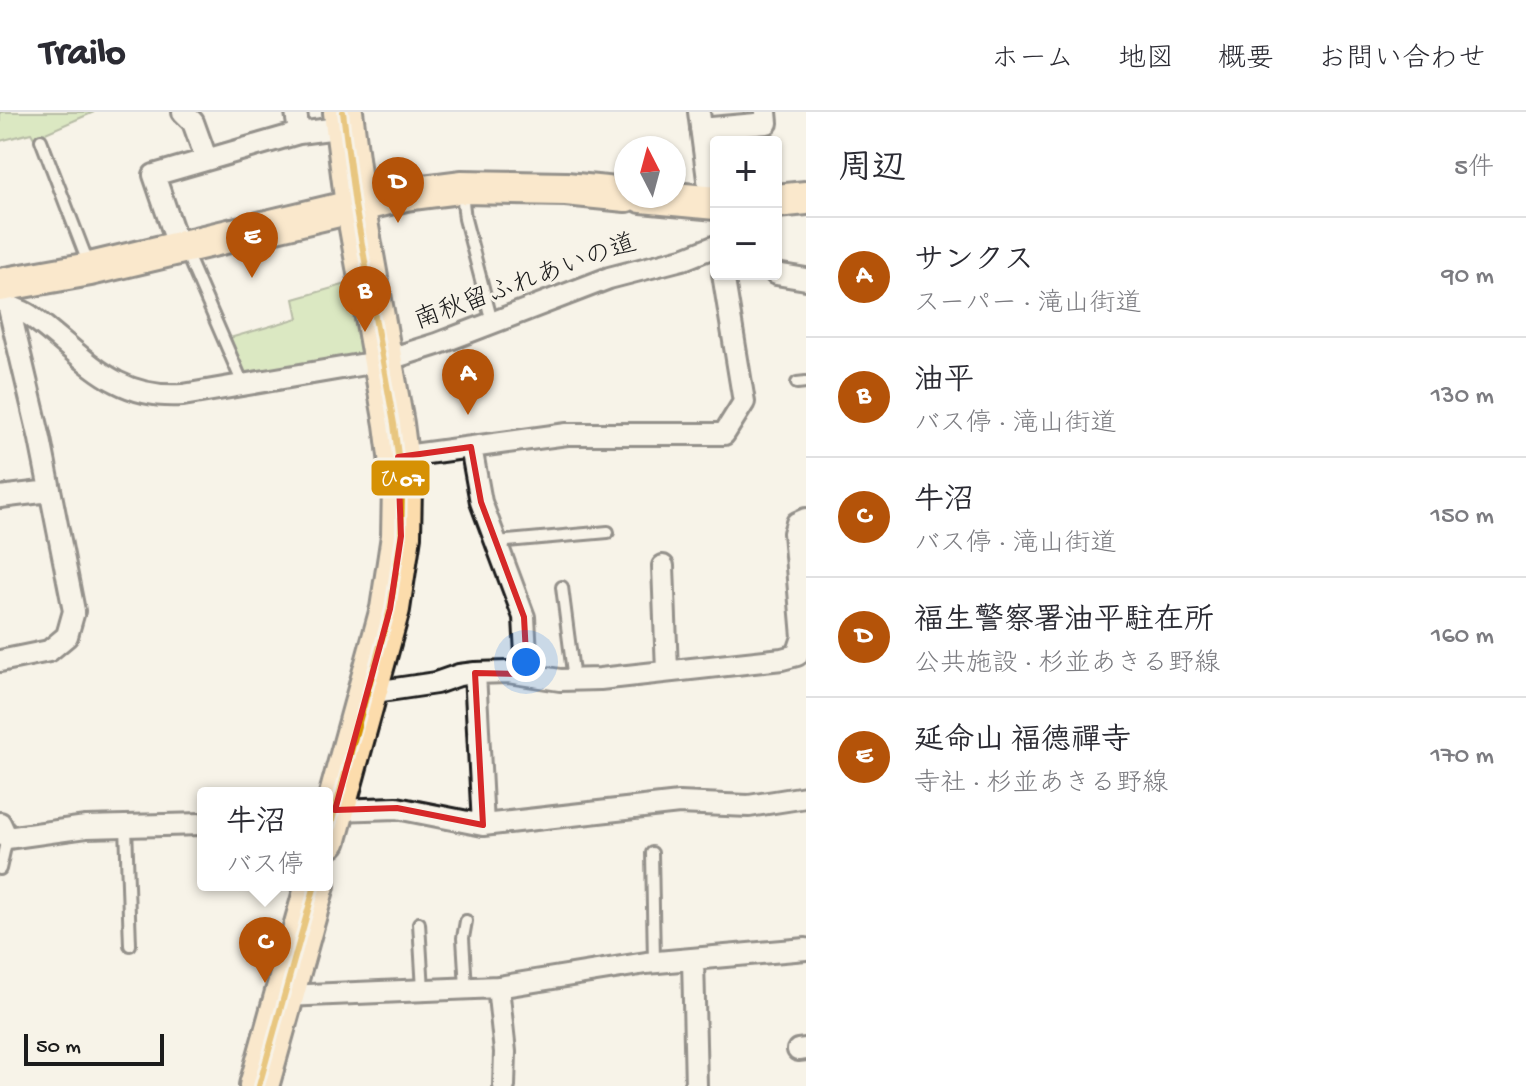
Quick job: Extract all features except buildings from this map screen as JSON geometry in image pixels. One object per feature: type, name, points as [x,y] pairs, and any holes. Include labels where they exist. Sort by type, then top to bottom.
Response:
[{"type":"highway","points":[[333,812],[368,693],[398,571],[402,487],[355,205],[344,119]]},
{"type":"highway","points":[[260,1086],[313,891]]},
{"type":"main road","points":[[3,291],[406,194],[461,187],[566,189],[614,194]]},
{"type":"main road","points":[[686,200],[710,202]]},
{"type":"street","points":[[183,112],[193,122],[206,158]]},
{"type":"street","points":[[296,112],[299,133]]},
{"type":"street","points":[[710,179],[700,120],[767,123],[766,112]]},
{"type":"street","points":[[181,248],[154,175],[344,119]]},
{"type":"street","name":"南秋留ふれあいの道","points":[[3,291],[97,371],[135,392],[160,397],[383,361],[609,278],[686,258],[710,248]]},
{"type":"street","points":[[686,258],[710,262]]},
{"type":"street","points":[[782,275],[806,279]]},
{"type":"street","points":[[398,457],[567,434],[724,434],[744,402],[724,280]]},
{"type":"street","points":[[0,661],[49,651],[67,636],[74,611],[50,491],[3,291]]},
{"type":"street","points":[[471,447],[481,502],[524,617],[527,674]]},
{"type":"street","points":[[0,497],[50,491]]},
{"type":"street","points":[[368,693],[436,683],[475,673],[527,674],[574,680],[641,676],[797,655],[803,637],[794,533],[797,523],[806,519]]},
{"type":"street","points":[[663,566],[667,671]]},
{"type":"street","points":[[475,673],[483,825]]},
{"type":"street","points":[[333,821],[397,808],[483,825],[679,803],[749,806],[806,797]]},
{"type":"street","points":[[4,831],[197,824]]},
{"type":"street","points":[[285,996],[498,987],[654,962],[806,949]]},
{"type":"street","points":[[693,959],[696,1086]]},
{"type":"street","points":[[498,987],[505,1052],[504,1086]]},
{"type":"lane","points":[[41,140],[90,269]]},
{"type":"lane","points":[[461,187],[465,219],[492,322]]},
{"type":"lane","points":[[181,248],[243,384]]},
{"type":"lane","points":[[496,542],[608,532]]},
{"type":"lane","points":[[562,587],[574,680]]},
{"type":"lane","points":[[126,826],[130,945]]},
{"type":"lane","points":[[0,869],[4,831]]},
{"type":"lane","points":[[652,853],[654,962]]},
{"type":"lane","points":[[466,921],[463,938],[466,988]]},
{"type":"lane","points":[[419,923],[423,990]]},
{"type":"highlighted area","points":[[471,447],[481,502],[524,617],[527,674],[475,673],[483,825],[397,808],[335,810],[390,609],[401,536],[398,457]]},
{"type":"green space","points":[[0,112],[94,112],[34,138],[31,133],[0,141]]},
{"type":"green space","points":[[350,283],[364,360],[247,380],[230,338],[298,318],[294,299]]},
{"type":"transit line","name":"ひ07","points":[[333,817],[390,609],[401,536],[402,487],[394,424],[355,205],[343,112]]},
{"type":"transit line","name":"ひ07","points":[[259,1086],[313,891]]},
{"type":"place","name":"福生警察署油平駐在所","points":[[398,223]]},
{"type":"place","name":"延命山 福德禪寺","points":[[252,278]]},
{"type":"place","name":"油平","points":[[365,332]]},
{"type":"place","name":"サンクス","points":[[468,415]]},
{"type":"place","name":"牛沼","points":[[265,983]]}]
